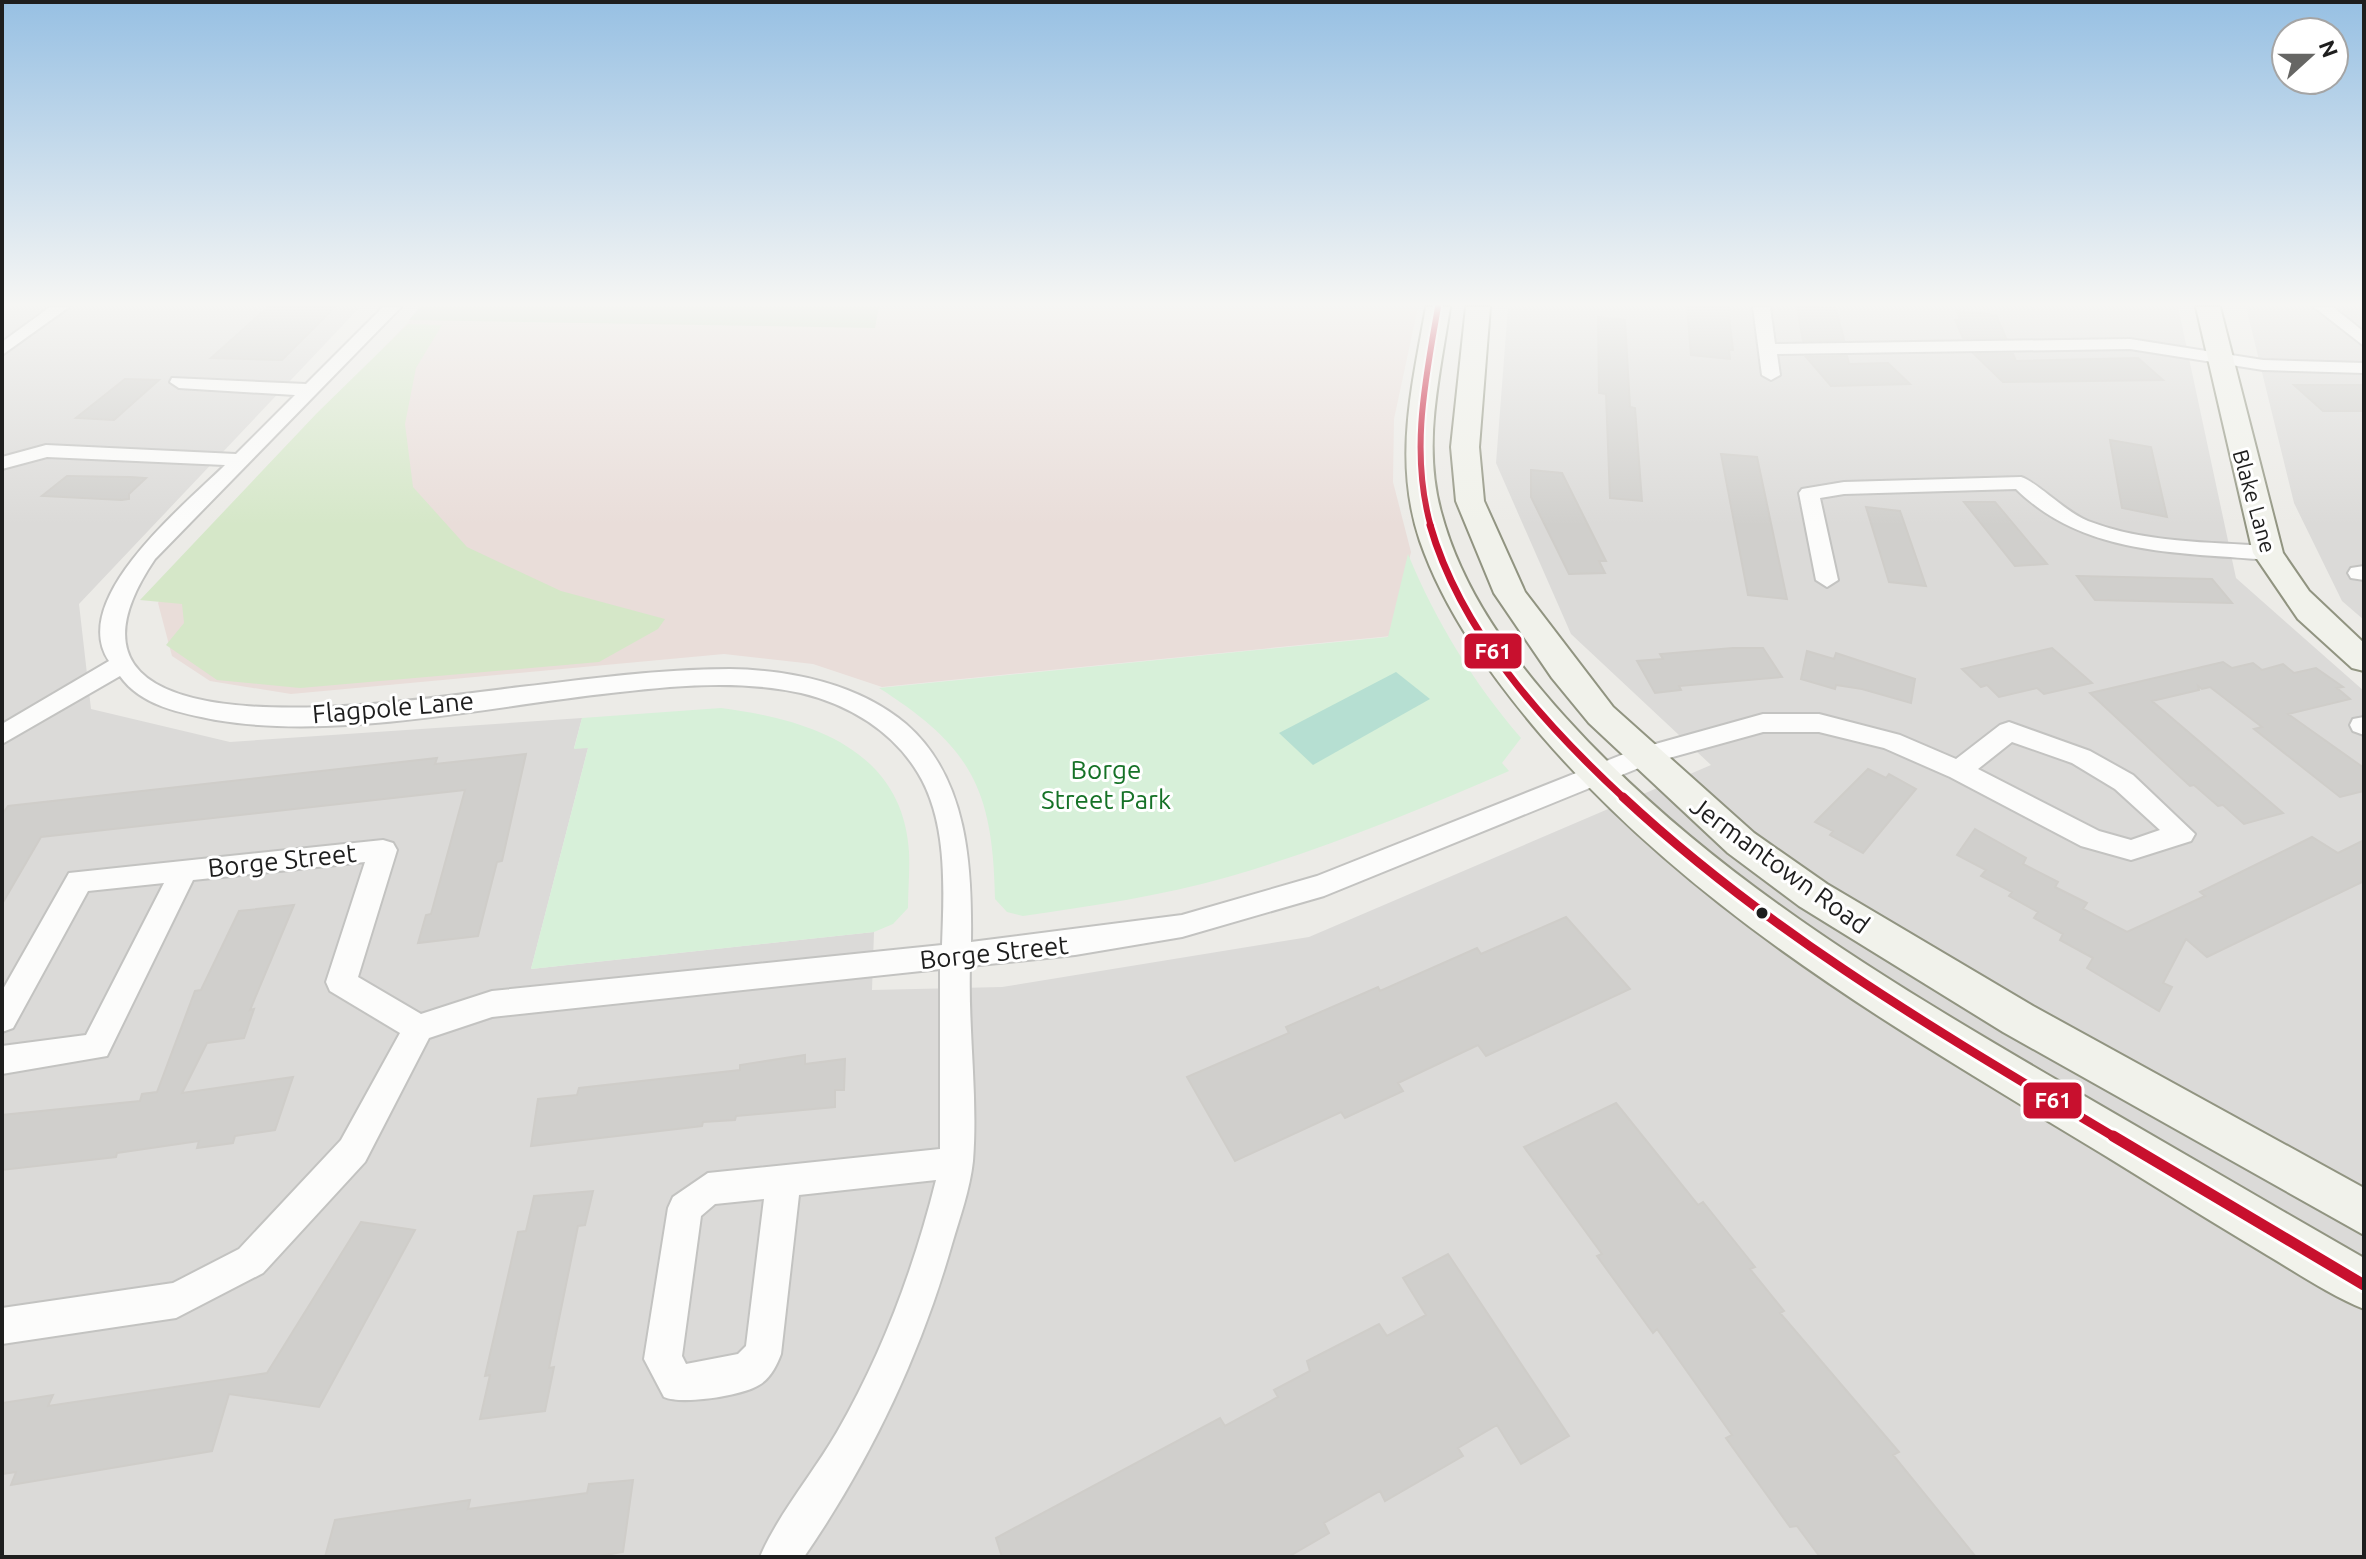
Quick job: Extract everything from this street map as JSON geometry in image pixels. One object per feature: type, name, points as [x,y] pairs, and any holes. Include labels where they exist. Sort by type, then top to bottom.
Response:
[{"type":"main road","name":"Jermantown Road","points":[[1427,380],[1418,442],[1420,481],[1431,524],[1462,602],[1486,640],[1594,776],[1704,876],[1843,975],[2364,1285]]},
{"type":"main road","name":"Jermantown Road","points":[[1471,380],[1465,447],[1470,501],[1510,593],[1534,630],[1601,715],[1643,756],[1741,843],[1882,940],[2364,1213]]},
{"type":"main road","name":"Blake Lane","points":[[2223,380],[2268,553],[2279,574],[2306,607],[2364,660]]},
{"type":"street","points":[[2,735],[119,666],[111,632],[124,588],[157,545],[319,380]]},
{"type":"street","points":[[179,382],[309,390]]},
{"type":"street","points":[[2,463],[46,451],[241,460]]},
{"type":"street","points":[[1827,580],[1809,493],[1844,488],[2021,483],[2052,511],[2086,528],[2129,540],[2268,553]]},
{"type":"street","name":"Flagpole Lane","points":[[119,666],[143,688],[168,702],[204,712],[249,717],[345,713],[701,678],[764,679],[841,697],[886,722],[911,744],[930,770],[942,797],[955,856],[953,1025],[956,1163],[928,1268],[892,1366],[857,1438],[818,1504],[780,1557]]},
{"type":"street","name":"Borge Street","points":[[2,1019],[79,881],[383,850],[341,982],[418,1028],[492,1004],[956,955],[1182,926],[1265,904],[1411,853],[1643,756],[1763,723],[1819,723],[1891,741],[1959,770],[2104,843],[2131,850],[2181,834],[2124,782],[2081,757],[2009,731],[1959,770]]},
{"type":"street","name":"Borge Street","points":[[2,1060],[96,1047],[184,870]]},
{"type":"street","points":[[2,1326],[176,1300],[251,1261],[353,1151],[418,1028]]},
{"type":"street","points":[[783,1183],[763,1354],[748,1371],[677,1384],[663,1359],[685,1208],[708,1189],[956,1163]]},
{"type":"shaded area","points":[[2,380],[291,380],[79,604],[91,709],[230,742],[582,718],[574,748],[588,748],[531,969],[874,932],[872,990],[1002,987],[1309,937],[1711,765],[1571,634],[1496,463],[1502,380],[2194,380],[2236,578],[2364,691],[2364,1557],[2,1557]]},
{"type":"shaded area","points":[[353,380],[1402,380],[1394,419],[1393,482],[1411,552],[1391,636],[882,687],[813,664],[724,654],[291,694],[210,681],[172,656],[158,603],[182,557]]},
{"type":"shaded area","points":[[2264,380],[2364,380],[2364,620],[2342,601],[2294,503]]},
{"type":"green space","points":[[351,380],[414,380],[405,424],[413,487],[467,547],[561,591],[665,619],[658,629],[599,662],[300,688],[217,680],[166,645],[184,623],[182,604],[140,600]]},
{"type":"green space","name":"Borge Street Park","points":[[1408,554],[1457,650],[1521,738],[1502,763],[1509,771],[1335,842],[1203,884],[1023,916],[1007,912],[995,899],[989,828],[971,775],[956,752],[936,731],[879,688],[1388,637]]},
{"type":"green space","points":[[1396,672],[1430,699],[1313,765],[1279,733]]},
{"type":"green space","points":[[721,708],[754,713],[817,731],[845,745],[870,764],[889,787],[903,816],[909,852],[908,908],[893,924],[874,932],[531,969],[588,748],[574,749],[582,718]]},
{"type":"building","points":[[124,380],[159,380],[114,420],[76,418]]},
{"type":"building","points":[[1599,380],[1628,380],[1630,407],[1635,408],[1642,501],[1610,498],[1606,394],[1599,393]]},
{"type":"building","points":[[1826,380],[1906,380],[1910,384],[1831,386]]},
{"type":"building","points":[[2001,380],[2163,380],[2003,382]]},
{"type":"building","points":[[2294,385],[2364,385],[2364,411],[2323,411]]},
{"type":"building","points":[[2110,440],[2151,447],[2167,517],[2122,508]]},
{"type":"building","points":[[1721,454],[1757,457],[1787,599],[1748,595]]},
{"type":"building","points":[[1531,470],[1562,473],[1606,561],[1599,561],[1605,573],[1569,574],[1531,497]]},
{"type":"building","points":[[67,476],[146,478],[129,494],[129,499],[42,496]]},
{"type":"building","points":[[1964,502],[1995,502],[2047,564],[2015,566]]},
{"type":"building","points":[[1866,507],[1900,511],[1926,586],[1889,582]]},
{"type":"building","points":[[2077,576],[2212,579],[2232,603],[2095,600]]},
{"type":"building","points":[[1763,648],[1782,677],[1679,686],[1681,690],[1655,693],[1637,661],[1663,659],[1660,654]]},
{"type":"building","points":[[2052,648],[2092,683],[2044,694],[2037,688],[1999,697],[1987,685],[1981,687],[1962,669]]},
{"type":"building","points":[[1807,651],[1834,659],[1836,653],[1915,679],[1911,703],[1862,689],[1836,685],[1835,689],[1801,679]]},
{"type":"building","points":[[2223,662],[2232,668],[2253,663],[2262,670],[2283,664],[2294,673],[2316,668],[2343,687],[2337,688],[2350,699],[2288,714],[2364,768],[2364,791],[2340,797],[2254,729],[2262,727],[2210,687],[2202,689],[2198,686],[2199,690],[2152,701],[2283,813],[2244,824],[2223,805],[2218,806],[2194,785],[2190,786],[2090,693]]},
{"type":"building","points":[[526,754],[502,861],[497,862],[478,936],[418,943],[426,915],[431,914],[465,790],[41,837],[2,904],[2,815],[8,806],[437,758],[435,764]]},
{"type":"building","points":[[1868,769],[1886,778],[1889,774],[1916,789],[1863,853],[1830,835],[1833,831],[1815,822]]},
{"type":"building","points":[[1975,829],[2026,858],[2023,864],[2058,882],[2055,887],[2087,903],[2083,909],[2127,932],[2205,896],[2200,892],[2312,837],[2338,853],[2364,840],[2364,881],[2207,957],[2186,939],[2163,983],[2172,987],[2159,1011],[2087,968],[2093,958],[2060,940],[2063,934],[2034,918],[2038,912],[2009,896],[2012,892],[1981,876],[1986,870],[1957,855]]},
{"type":"building","points":[[294,905],[250,1010],[254,1009],[244,1038],[207,1043],[182,1093],[293,1077],[275,1130],[235,1136],[233,1143],[197,1148],[199,1141],[117,1153],[116,1157],[2,1170],[2,1115],[140,1101],[142,1094],[157,1092],[195,991],[201,990],[239,911]]},
{"type":"building","points":[[1566,917],[1630,989],[1486,1056],[1478,1045],[1398,1083],[1403,1091],[1345,1118],[1341,1112],[1235,1161],[1187,1077],[1289,1033],[1286,1027],[1378,987],[1380,991],[1477,948],[1481,954]]},
{"type":"building","points":[[805,1055],[805,1064],[845,1059],[844,1090],[835,1090],[835,1107],[736,1116],[735,1120],[703,1122],[702,1126],[531,1146],[538,1099],[577,1095],[579,1088],[740,1070],[740,1065]]},
{"type":"building","points":[[1616,1103],[1698,1205],[1703,1202],[1755,1267],[1750,1269],[1784,1311],[1780,1313],[1899,1452],[1893,1455],[1976,1557],[1820,1557],[1797,1526],[1790,1527],[1726,1438],[1732,1435],[1657,1329],[1653,1333],[1597,1256],[1602,1254],[1524,1147]]},
{"type":"building","points":[[593,1191],[585,1225],[578,1226],[549,1368],[554,1367],[545,1411],[480,1419],[490,1375],[485,1376],[518,1232],[526,1231],[534,1196]]},
{"type":"building","points":[[361,1222],[415,1230],[319,1407],[229,1394],[212,1451],[11,1485],[16,1472],[2,1474],[2,1403],[53,1395],[48,1406],[267,1373]]},
{"type":"building","points":[[1448,1254],[1569,1436],[1521,1464],[1497,1425],[1458,1448],[1463,1456],[1385,1501],[1380,1491],[1324,1523],[1329,1533],[1288,1557],[1002,1557],[996,1538],[1220,1418],[1225,1426],[1278,1397],[1274,1390],[1310,1371],[1307,1361],[1379,1324],[1387,1336],[1426,1315],[1403,1278]]},
{"type":"building","points":[[633,1480],[623,1552],[594,1557],[325,1557],[335,1520],[470,1500],[468,1509],[587,1493],[589,1484]]},
{"type":"transit line","name":"F61","points":[[1426,380],[1420,433],[1421,483],[1434,539],[1445,567],[1491,648],[1549,721],[1605,781],[1724,885],[1852,977],[2364,1285]]}]
